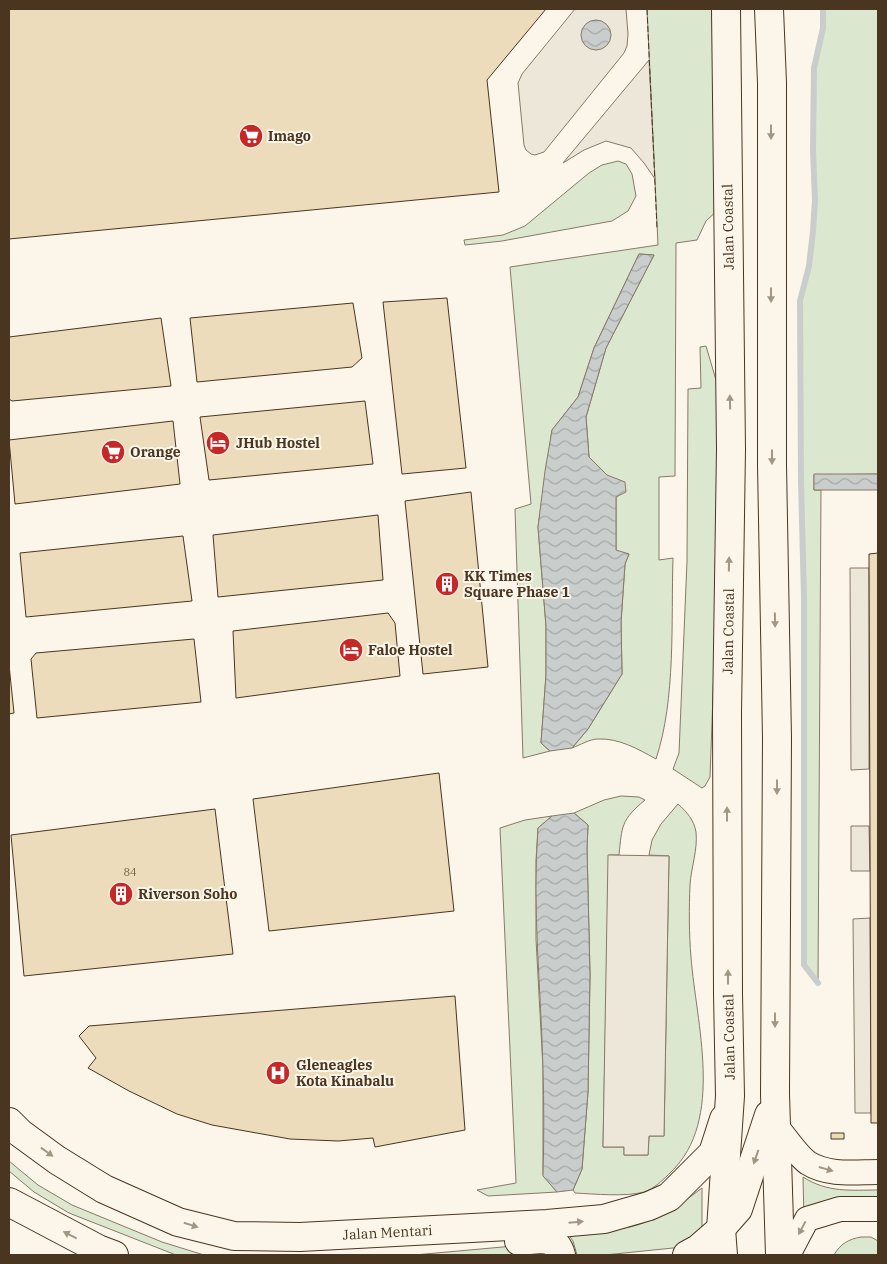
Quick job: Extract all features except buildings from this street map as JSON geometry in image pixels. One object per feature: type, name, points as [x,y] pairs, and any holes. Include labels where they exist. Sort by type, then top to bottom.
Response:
[{"type":"main road","name":"Jalan Coastal","points":[[722,1242],[730,1096],[727,714],[731,450],[726,9]]},
{"type":"main road","points":[[768,9],[772,83],[772,465],[777,738],[775,1094],[780,1255]]},
{"type":"main road","points":[[772,83],[788,9]]},
{"type":"main road","points":[[686,1255],[698,1249],[722,1242],[738,1209],[775,1094]]},
{"type":"main road","name":"Jalan Mentari","points":[[9,1122],[20,1133],[57,1160],[104,1189],[178,1222],[234,1236],[300,1237],[547,1224],[604,1219],[649,1206],[669,1197],[713,1153],[730,1096]]},
{"type":"main road","points":[[9,1202],[98,1250],[114,1255]]},
{"type":"main road","points":[[368,1232],[465,1245],[549,1239],[559,1246],[561,1255]]},
{"type":"street","points":[[777,1127],[807,1162],[820,1168],[834,1172],[878,1172]]},
{"type":"street","points":[[788,1255],[807,1219],[840,1209],[878,1209]]},
{"type":"green space","points":[[647,9],[716,9],[720,208],[706,221],[697,240],[676,243],[675,476],[659,477],[659,560],[673,558],[670,686],[667,711],[656,759],[628,745],[606,739],[592,740],[572,748],[588,729],[622,674],[621,622],[625,564],[629,554],[616,551],[616,497],[607,475],[589,457],[586,417],[606,348],[654,255],[639,254],[594,348],[578,397],[552,430],[538,527],[546,626],[546,675],[541,743],[550,751],[523,758],[515,509],[531,504],[510,267],[658,245]]},
{"type":"green space","points":[[823,9],[878,9],[878,474],[814,475],[814,490],[821,490],[818,983],[804,965],[804,597],[800,301],[809,266],[813,231],[815,200],[813,150],[814,68],[823,28]]},
{"type":"green space","points":[[618,161],[626,164],[632,174],[636,196],[628,211],[612,221],[502,241],[465,245],[464,240],[503,235],[525,226],[589,173],[602,165]]},
{"type":"green space","points":[[706,346],[719,390],[718,558],[710,777],[702,788],[673,769],[679,753],[687,561],[688,389],[701,388],[700,347]]},
{"type":"green space","points":[[621,796],[639,797],[645,800],[631,813],[624,824],[619,855],[609,855],[603,1147],[624,1147],[624,1155],[648,1155],[649,1136],[664,1136],[669,856],[649,855],[652,840],[661,824],[678,804],[690,816],[696,832],[689,912],[691,957],[701,1040],[702,1099],[698,1126],[688,1151],[662,1181],[648,1191],[637,1194],[575,1193],[573,1190],[582,1169],[588,1092],[590,975],[588,825],[574,813],[604,800]]},
{"type":"green space","points":[[552,816],[538,828],[536,939],[543,1068],[543,1175],[557,1192],[488,1196],[477,1190],[516,1183],[500,828],[525,820]]},
{"type":"green space","points":[[9,1161],[38,1185],[72,1205],[162,1242],[204,1255],[176,1255],[69,1213],[34,1192],[9,1171]]},
{"type":"green space","points":[[803,1177],[821,1186],[840,1190],[878,1190],[878,1203],[804,1221]]},
{"type":"green space","points":[[702,1188],[702,1245],[605,1255],[577,1255],[573,1241],[568,1234],[615,1230],[649,1221],[686,1200]]},
{"type":"green space","points":[[861,1237],[871,1237],[878,1241],[878,1255],[834,1255],[845,1243]]},
{"type":"green space","points":[[547,1243],[553,1255],[414,1255]]},
{"type":"shaded area","points":[[575,9],[626,9],[627,46],[624,53],[544,152],[535,155],[531,154],[524,145],[518,83],[522,74]]},
{"type":"shaded area","points":[[649,60],[655,179],[631,148],[606,141],[584,150],[563,163]]},
{"type":"shaded area","points":[[850,568],[869,568],[869,769],[851,770]]},
{"type":"shaded area","points":[[851,826],[869,826],[870,871],[851,871]]},
{"type":"shaded area","points":[[608,855],[669,856],[664,1136],[649,1136],[648,1155],[624,1155],[624,1147],[603,1147]]},
{"type":"shaded area","points":[[870,918],[871,1113],[855,1113],[853,919]]},
{"type":"water","points":[[596,20],[607,24],[611,35],[607,46],[596,50],[585,46],[581,35],[585,24]]},
{"type":"water","points":[[639,254],[654,255],[606,348],[586,417],[589,457],[607,475],[625,482],[626,492],[616,497],[616,550],[629,554],[625,564],[621,622],[622,674],[588,729],[572,748],[550,751],[541,743],[546,675],[546,626],[538,527],[552,430],[578,397],[594,348]]},
{"type":"water","points":[[814,474],[878,474],[878,490],[814,490]]},
{"type":"water","points":[[574,813],[588,825],[590,975],[588,1092],[582,1169],[573,1190],[557,1192],[543,1176],[543,1082],[536,918],[536,858],[538,828],[552,816]]},
{"type":"waterway","points":[[818,983],[804,965],[804,597],[800,301],[809,266],[813,231],[815,200],[813,150],[814,68],[823,28],[823,9]]},
{"type":"fence","points":[[647,9],[657,228]]},
{"type":"place","name":"Imago","points":[[251,136]]},
{"type":"place","name":"JHub Hostel","points":[[218,443]]},
{"type":"place","name":"Orange","points":[[113,452]]},
{"type":"place","name":"KK Times Square Phase 1","points":[[447,584]]},
{"type":"place","name":"Faloe Hostel","points":[[351,650]]},
{"type":"place","name":"Riverson Soho","points":[[121,894]]},
{"type":"place","name":"Gleneagles Kota Kinabalu","points":[[278,1073]]}]
